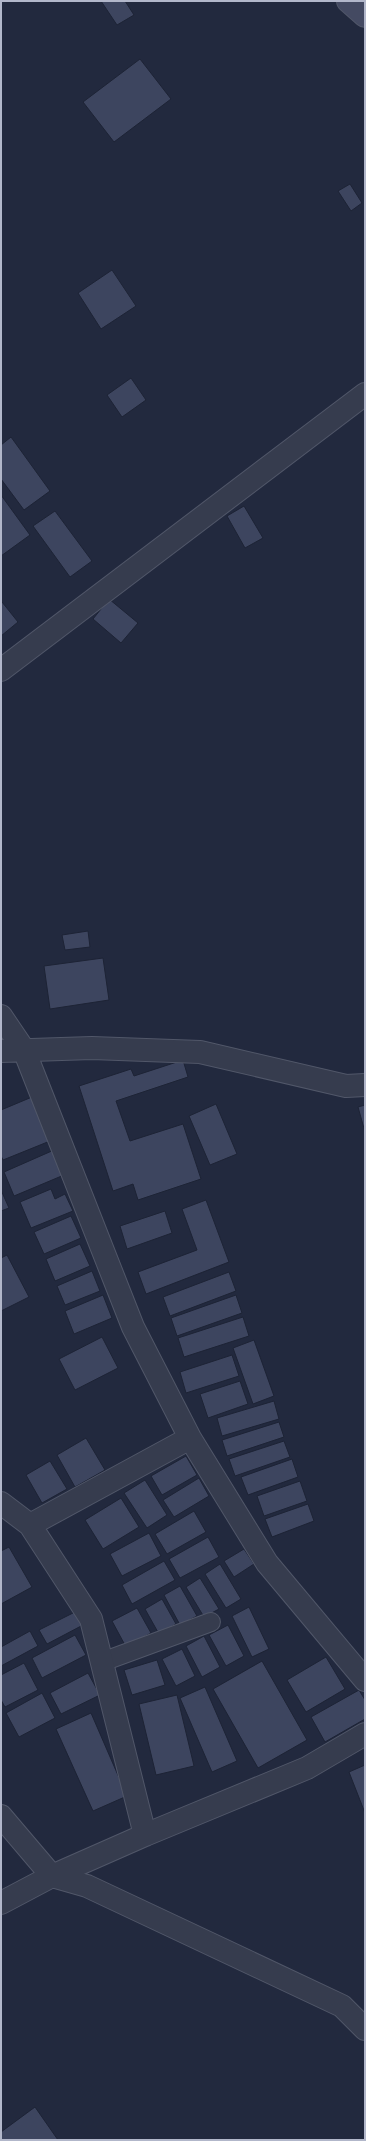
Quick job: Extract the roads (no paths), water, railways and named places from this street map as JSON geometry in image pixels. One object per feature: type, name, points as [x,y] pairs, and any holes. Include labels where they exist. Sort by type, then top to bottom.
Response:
[{"type":"street","points":[[348,1],[365,16]]},
{"type":"street","points":[[1,670],[365,394]]},
{"type":"street","points":[[1,1016],[24,1050],[133,1327],[190,1438],[267,1563],[365,1680]]},
{"type":"street","points":[[1,1051],[92,1048],[200,1052],[346,1086],[365,1085]]},
{"type":"street","points":[[30,1525],[190,1438]]},
{"type":"street","points":[[1,1503],[30,1525],[91,1619],[144,1835]]},
{"type":"street","points":[[1,1903],[52,1876],[144,1835],[307,1768],[365,1734]]},
{"type":"street","points":[[1,1816],[52,1876],[88,1886],[342,2006],[365,2029]]},
{"type":"lane","points":[[102,1662],[211,1622]]}]
